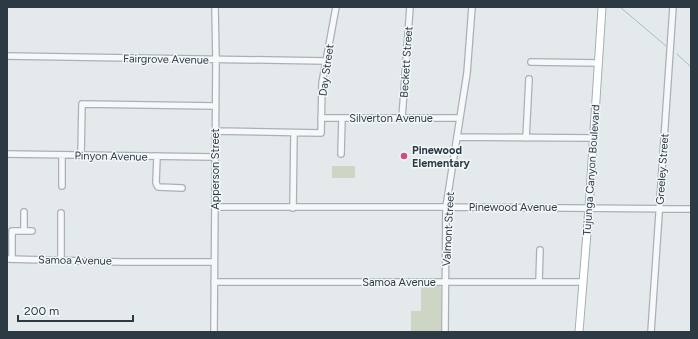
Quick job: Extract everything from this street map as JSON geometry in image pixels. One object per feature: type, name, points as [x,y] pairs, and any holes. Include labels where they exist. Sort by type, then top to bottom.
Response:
[{"type":"main road","name":"Tujunga Canyon Boulevard","points":[[579,332],[589,208],[602,7]]},
{"type":"street","name":"Apperson Street","points":[[214,332],[215,7]]},
{"type":"street","name":"Day Street","points":[[294,133],[321,133],[322,83],[336,7]]},
{"type":"street","name":"Beckett Street","points":[[402,118],[410,7]]},
{"type":"street","name":"Valmont Street","points":[[445,332],[446,207],[467,73],[472,7]]},
{"type":"street","name":"Greeley Street","points":[[650,332],[673,7]]},
{"type":"street","name":"Fairgrove Avenue","points":[[7,56],[326,61]]},
{"type":"street","points":[[531,62],[598,62]]},
{"type":"street","points":[[526,138],[529,79]]},
{"type":"street","points":[[81,155],[82,104],[215,106]]},
{"type":"street","name":"Silverton Avenue","points":[[321,118],[460,118]]},
{"type":"street","points":[[341,154],[342,118]]},
{"type":"street","points":[[215,131],[294,133],[293,208]]},
{"type":"street","points":[[457,137],[593,138]]},
{"type":"street","name":"Pinyon Avenue","points":[[7,154],[214,157]]},
{"type":"street","points":[[62,154],[62,186]]},
{"type":"street","points":[[157,156],[156,183],[158,187],[182,188]]},
{"type":"street","name":"Pinewood Avenue","points":[[215,207],[691,209]]},
{"type":"street","points":[[24,212],[24,231]]},
{"type":"street","points":[[61,213],[61,260]]},
{"type":"street","points":[[9,259],[12,231],[32,231]]},
{"type":"street","points":[[539,282],[540,250]]},
{"type":"street","name":"Samoa Avenue","points":[[9,259],[122,262],[214,262]]},
{"type":"street","name":"Samoa Avenue","points":[[214,282],[583,282]]},
{"type":"green space","points":[[332,166],[355,166],[355,178],[332,178]]},
{"type":"green space","points":[[421,286],[440,286],[441,288],[441,332],[411,332],[411,311],[421,311]]},
{"type":"waterway","points":[[620,7],[666,46]]},
{"type":"waterway","points":[[677,54],[691,67]]},
{"type":"place","name":"Pinewood Elementary","points":[[404,156]]}]
